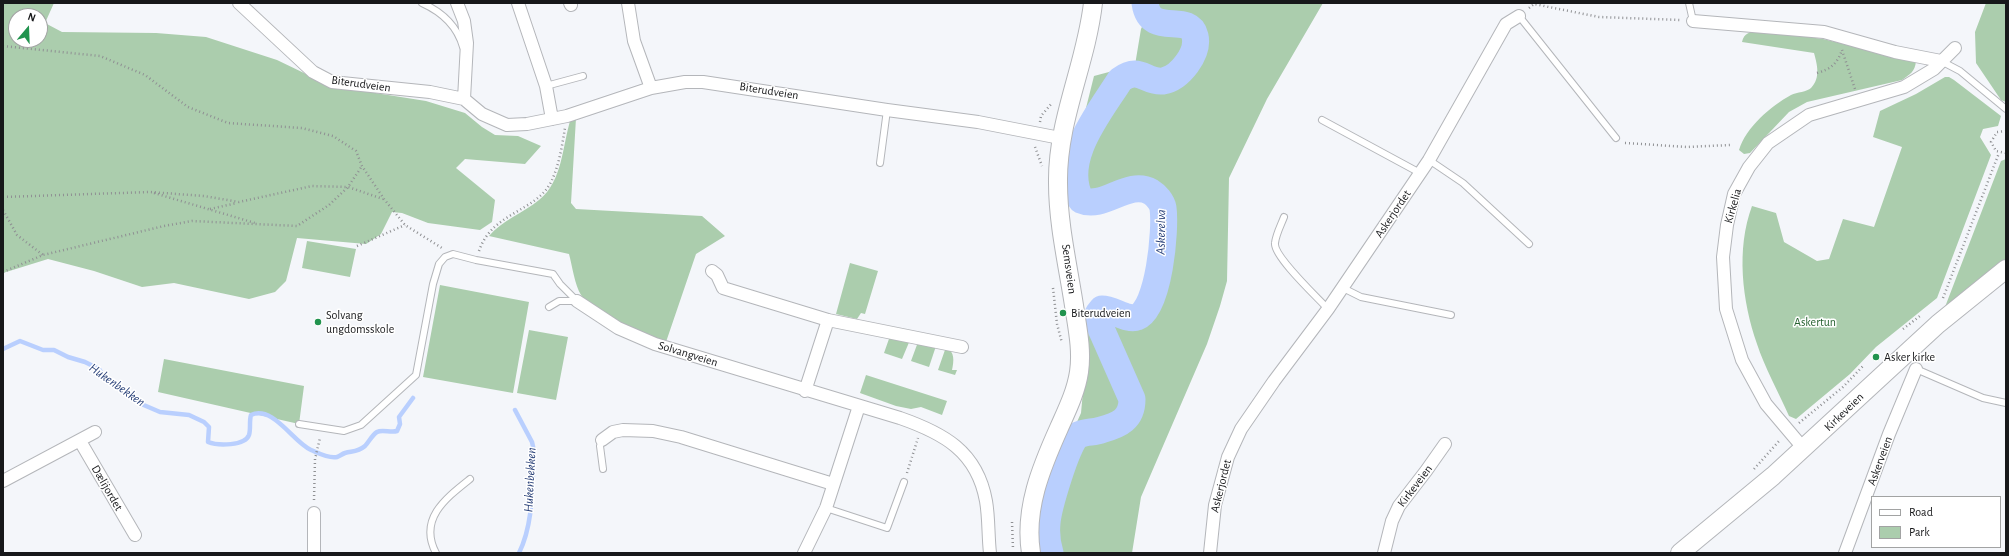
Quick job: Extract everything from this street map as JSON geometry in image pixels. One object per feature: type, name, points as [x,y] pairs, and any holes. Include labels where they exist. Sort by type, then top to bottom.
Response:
[{"type":"main road","name":"Semsveien","points":[[1031,553],[1029,537],[1030,509],[1035,489],[1047,454],[1076,387],[1079,371],[1078,336],[1060,207],[1058,172],[1060,138],[1087,38],[1093,3]]},
{"type":"main road","name":"Kirkeveien","points":[[1680,553],[1804,449],[1917,344],[2006,269]]},
{"type":"street","name":"Biterudveien","points":[[239,3],[313,72],[332,82],[430,92],[464,99],[482,114],[506,125],[527,124],[566,116],[651,88],[685,82],[703,82],[887,110],[978,122],[1060,138]]},
{"type":"street","points":[[457,3],[464,21],[467,43],[464,99]]},
{"type":"street","points":[[518,3],[546,86],[552,119]]},
{"type":"street","points":[[628,3],[634,41],[651,88]]},
{"type":"street","name":"Askerjordet","points":[[1210,553],[1215,505],[1228,457],[1246,423],[1274,381],[1328,309],[1429,160],[1506,24],[1519,16]]},
{"type":"street","points":[[1693,21],[1824,32],[1895,52],[1941,61]]},
{"type":"street","name":"Kirkelia","points":[[1804,449],[1766,404],[1742,360],[1726,309],[1722,258],[1734,194],[1749,167],[1768,143],[1809,114],[1904,87],[1934,69],[1955,48]]},
{"type":"street","points":[[712,271],[717,275],[723,288],[828,320],[962,347]]},
{"type":"street","name":"Solvangveien","points":[[577,301],[618,328],[655,344],[859,406],[922,426],[939,434],[952,443],[965,456],[974,468],[981,484],[986,500],[990,553]]},
{"type":"street","points":[[806,390],[828,320]]},
{"type":"street","name":"Askerveien","points":[[1845,553],[1889,434],[1916,369]]},
{"type":"street","points":[[804,553],[826,508],[859,406]]},
{"type":"street","points":[[602,440],[613,432],[623,430],[667,434],[833,484]]},
{"type":"street","points":[[3,481],[95,432]]},
{"type":"street","name":"Dælijordet","points":[[80,441],[135,535]]},
{"type":"street","name":"Kirkeveien","points":[[1384,553],[1392,521],[1398,506],[1445,444]]},
{"type":"street","points":[[314,512],[314,553]]},
{"type":"lane","points":[[422,3],[439,11],[452,23],[461,40],[466,61]]},
{"type":"lane","points":[[1690,3],[1693,21]]},
{"type":"lane","points":[[1519,16],[1616,138]]},
{"type":"lane","points":[[1941,61],[1960,71],[2006,109]]},
{"type":"lane","points":[[546,86],[583,76]]},
{"type":"lane","points":[[880,163],[887,110]]},
{"type":"lane","points":[[1322,120],[1420,173]]},
{"type":"lane","points":[[1429,160],[1463,183],[1529,244]]},
{"type":"lane","points":[[1284,216],[1275,242],[1275,248],[1286,263],[1328,309]]},
{"type":"lane","points":[[299,424],[344,431],[360,425],[416,375],[437,270],[439,264],[445,257],[452,254],[476,260],[553,274],[560,284],[577,301]]},
{"type":"lane","points":[[1342,288],[1361,296],[1451,315]]},
{"type":"lane","points":[[549,307],[559,301],[577,301]]},
{"type":"lane","points":[[1916,369],[1983,398],[1998,403],[2006,403]]},
{"type":"lane","points":[[602,440],[600,446],[603,469]]},
{"type":"lane","points":[[436,553],[431,535],[432,518],[448,496],[470,479]]},
{"type":"lane","points":[[826,508],[887,528],[904,482]]},
{"type":"path","points":[[1519,16],[1534,4],[1599,17],[1693,21]]},
{"type":"path","points":[[1817,73],[1829,70],[1836,63],[1844,44],[1842,52],[1845,64],[1859,100]]},
{"type":"path","points":[[3,46],[100,56],[145,75],[188,107],[228,123],[302,128],[333,136],[356,151],[362,166],[384,199],[405,224],[452,254]]},
{"type":"path","points":[[1042,168],[1035,148],[1037,134],[1041,116],[1054,100]]},
{"type":"path","points":[[476,260],[482,241],[491,229],[532,201],[543,192],[551,182],[562,142],[566,116]]},
{"type":"path","points":[[2006,131],[1997,132],[1992,138],[1993,149],[1999,153],[2006,153]]},
{"type":"path","points":[[1616,138],[1625,143],[1687,147],[1730,145]]},
{"type":"path","points":[[1939,302],[1942,299],[1999,153]]},
{"type":"path","points":[[3,272],[43,256],[164,226],[192,221],[297,226],[329,205],[348,187],[362,166]]},
{"type":"path","points":[[209,209],[312,186],[348,187],[384,199]]},
{"type":"path","points":[[3,197],[150,192],[204,196],[239,202]]},
{"type":"path","points":[[150,192],[259,225]]},
{"type":"path","points":[[3,210],[17,235],[43,256]]},
{"type":"path","points":[[357,246],[405,224]]},
{"type":"path","points":[[1053,285],[1057,324],[1064,350]]},
{"type":"path","points":[[1749,474],[1780,440],[1790,433],[1801,420],[1843,387],[1864,365]]},
{"type":"path","points":[[904,482],[922,426]]},
{"type":"path","points":[[314,512],[315,459],[320,439]]},
{"type":"path","points":[[1013,516],[1011,530],[1013,553]]},
{"type":"green space","points":[[3,3],[54,3],[48,16],[48,8],[8,8],[8,48],[48,48],[48,25],[62,32],[156,33],[206,37],[277,60],[331,86],[426,101],[465,113],[482,127],[495,135],[518,136],[541,146],[525,164],[465,159],[456,168],[495,200],[492,222],[480,230],[428,223],[402,213],[392,212],[381,234],[366,244],[297,238],[286,281],[275,292],[249,299],[174,283],[142,287],[94,271],[48,259],[3,273]]},
{"type":"green space","points":[[1153,3],[1323,3],[1267,99],[1229,178],[1227,281],[1207,344],[1141,497],[1132,553],[1046,553],[1042,534],[1051,480],[1081,413],[1090,316],[1104,309],[1110,309],[1131,318],[1138,316],[1145,309],[1151,299],[1159,274],[1164,213],[1162,204],[1153,193],[1139,190],[1131,190],[1098,202],[1081,200],[1078,140],[1094,76],[1135,65],[1141,29]]},
{"type":"green space","points":[[1986,3],[2006,3],[2006,102],[2001,100],[1976,63],[1975,32]]},
{"type":"green space","points":[[1758,30],[1823,39],[1916,61],[1915,68],[1902,80],[1807,102],[1789,112],[1750,153],[1744,154],[1739,150],[1742,141],[1753,125],[1775,105],[1791,95],[1811,88],[1817,75],[1817,66],[1814,53],[1742,42],[1746,35],[1750,32]]},
{"type":"green space","name":"Askertun","points":[[1945,77],[1949,77],[1954,80],[2001,116],[1998,126],[1983,129],[1980,137],[1991,155],[1937,298],[1876,347],[1850,374],[1796,419],[1789,416],[1760,352],[1752,327],[1745,293],[1743,275],[1744,240],[1752,206],[1776,213],[1784,242],[1817,261],[1829,259],[1843,219],[1874,227],[1902,147],[1873,137],[1880,111],[1916,94]]},
{"type":"green space","points":[[571,118],[576,118],[571,203],[576,209],[702,216],[725,236],[696,254],[666,342],[620,323],[587,303],[577,286],[569,254],[489,236],[506,221],[533,205],[547,192],[553,183],[561,162]]},
{"type":"green space","points":[[2006,159],[2006,260],[1947,309],[1945,307],[2001,161]]},
{"type":"green space","points":[[307,241],[356,249],[350,277],[302,268]]},
{"type":"green space","points":[[850,263],[878,271],[865,314],[861,313],[857,319],[836,314]]},
{"type":"green space","points":[[440,285],[529,302],[513,393],[423,377]]},
{"type":"green space","points":[[529,330],[568,337],[556,400],[517,393]]},
{"type":"green space","points":[[890,336],[910,340],[902,359],[884,353]]},
{"type":"green space","points":[[918,342],[936,346],[929,367],[911,361]]},
{"type":"green space","points":[[946,347],[952,354],[952,370],[957,370],[955,375],[938,370]]},
{"type":"green space","points":[[164,359],[304,386],[299,424],[158,392]]},
{"type":"green space","points":[[866,375],[947,401],[942,415],[921,407],[911,409],[896,406],[860,393]]},
{"type":"waterway","name":"Askerelva","points":[[1050,553],[1047,534],[1048,516],[1063,463],[1073,441],[1080,434],[1098,431],[1114,426],[1124,420],[1130,412],[1132,399],[1098,322],[1098,314],[1102,309],[1133,318],[1137,317],[1145,311],[1151,300],[1156,285],[1162,250],[1164,218],[1163,208],[1160,201],[1151,192],[1142,189],[1125,191],[1098,201],[1090,202],[1081,200],[1076,185],[1075,169],[1078,153],[1093,121],[1120,80],[1133,74],[1138,74],[1157,81],[1169,79],[1182,70],[1187,64],[1194,50],[1195,36],[1191,29],[1185,25],[1161,23],[1154,20],[1148,14],[1145,3]]},
{"type":"waterway","name":"Hukenbekken","points":[[3,349],[20,341],[43,350],[54,350],[68,357],[85,362],[99,369],[104,377],[139,403],[160,412],[189,415],[204,422],[209,427],[208,442],[218,444],[237,443],[246,439],[250,433],[251,415],[259,413],[267,415],[275,420],[304,446],[311,450],[327,456],[337,457],[362,448],[377,432],[397,431],[400,424],[399,417],[413,398]]},
{"type":"waterway","name":"Hukenbekken","points":[[515,410],[532,442],[534,451],[530,516],[524,541],[519,553]]},
{"type":"place","name":"Biterudveien","points":[[1063,313]]},
{"type":"place","name":"Solvang ungdomsskole","points":[[318,322]]},
{"type":"place","name":"Asker kirke","points":[[1876,357]]}]
